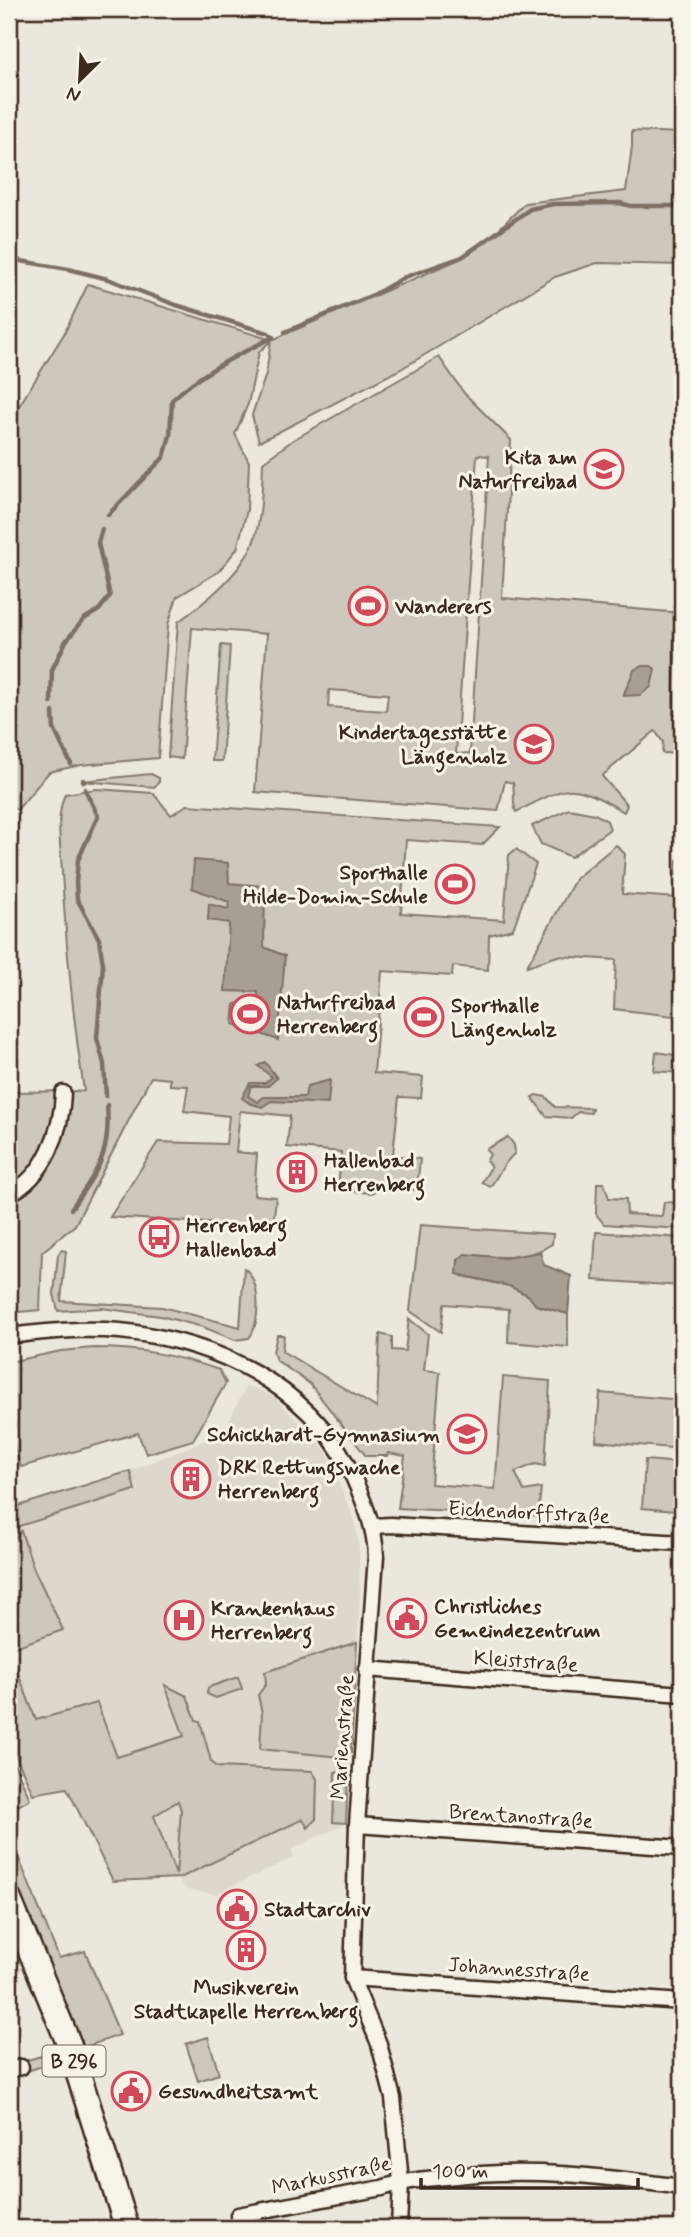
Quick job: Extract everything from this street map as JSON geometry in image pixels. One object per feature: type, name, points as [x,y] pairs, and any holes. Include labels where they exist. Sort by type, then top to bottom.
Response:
[{"type":"main road","name":"B 296","points":[[9,1899],[69,2044],[127,2228]]},
{"type":"street","points":[[9,1194],[17,1190],[38,1168],[49,1150],[62,1112],[63,1093]]},
{"type":"street","name":"Marienstraße","points":[[9,1336],[55,1330],[103,1330],[146,1334],[214,1352],[252,1370],[301,1405],[329,1435],[349,1468],[373,1527],[376,1556],[357,1825],[352,1978],[379,2044],[393,2098],[401,2182],[399,2228]]},
{"type":"street","name":"Eichendorffstraße","points":[[373,1527],[404,1525],[682,1543]]},
{"type":"street","name":"Kleiststraße","points":[[368,1669],[682,1694]]},
{"type":"street","name":"Brentanostraße","points":[[357,1825],[682,1848]]},
{"type":"street","name":"Johannesstraße","points":[[352,1978],[682,2002]]},
{"type":"street","name":"Markusstraße","points":[[238,2215],[401,2182],[493,2171],[586,2174],[682,2187]]},
{"type":"shaded area","points":[[632,131],[682,133],[682,265],[597,263],[555,277],[401,369],[259,442],[252,415],[266,374],[271,341],[259,352],[248,404],[235,434],[249,462],[247,510],[237,549],[218,572],[177,597],[168,625],[158,758],[81,765],[49,772],[17,810],[9,806],[9,422],[64,334],[88,284],[272,340],[462,258],[485,243],[525,203],[626,191]]},
{"type":"shaded area","points":[[439,357],[464,393],[511,440],[502,598],[682,613],[682,640],[676,640],[673,714],[682,717],[682,754],[662,753],[663,742],[655,731],[602,776],[627,805],[624,812],[592,795],[570,790],[548,796],[516,812],[513,783],[505,781],[498,811],[255,792],[267,634],[192,628],[182,759],[168,757],[178,622],[219,589],[245,559],[257,528],[263,462],[293,440]],"holes":[[[477,455],[489,456],[470,753],[456,754]],[[329,690],[388,694],[386,711],[328,707]]]},
{"type":"shaded area","points":[[221,645],[230,646],[222,761],[212,761]]},
{"type":"shaded area","points":[[641,666],[655,669],[651,687],[640,695],[623,696],[634,670]]},
{"type":"shaded area","points":[[151,774],[159,778],[154,787],[81,781]]},
{"type":"shaded area","points":[[96,789],[153,793],[171,815],[187,805],[500,827],[482,845],[406,840],[401,913],[504,920],[509,855],[516,849],[536,864],[513,929],[489,935],[488,970],[453,966],[452,976],[382,971],[374,1073],[423,1077],[421,1098],[399,1097],[393,1155],[420,1159],[417,1190],[378,1188],[372,1193],[338,1190],[341,1152],[287,1147],[290,1116],[240,1111],[236,1152],[257,1154],[254,1195],[276,1197],[273,1227],[110,1217],[158,1142],[226,1144],[229,1116],[184,1111],[188,1086],[170,1085],[170,1079],[151,1077],[75,1225],[42,1252],[40,1310],[9,1313],[9,1092],[84,1091],[68,955],[59,823],[65,794]]},
{"type":"shaded area","points":[[569,809],[595,814],[607,821],[610,829],[571,857],[541,844],[532,826]]},
{"type":"shaded area","points":[[616,845],[625,854],[622,894],[677,898],[677,860],[682,860],[682,1017],[614,1009],[616,960],[558,956],[527,966],[576,878]]},
{"type":"shaded area","points":[[194,860],[228,863],[229,883],[265,886],[264,947],[285,956],[278,1040],[233,1024],[235,1004],[258,999],[258,992],[225,991],[229,923],[208,920],[209,904],[228,909],[229,902],[192,888]]},
{"type":"shaded area","points":[[656,1052],[682,1056],[682,1073],[654,1071]]},
{"type":"shaded area","points":[[265,1062],[277,1078],[268,1086],[251,1086],[248,1096],[258,1102],[263,1097],[305,1097],[307,1086],[330,1080],[328,1104],[271,1101],[262,1107],[249,1103],[242,1098],[250,1083],[265,1083],[272,1077],[258,1066]]},
{"type":"shaded area","points":[[532,1097],[546,1097],[555,1107],[592,1108],[591,1113],[578,1112],[571,1118],[546,1116]]},
{"type":"shaded area","points":[[508,1137],[514,1145],[515,1153],[490,1187],[482,1182],[491,1167],[486,1161],[490,1155],[486,1149]]},
{"type":"shaded area","points":[[597,1183],[604,1183],[609,1198],[626,1199],[627,1214],[662,1216],[664,1202],[682,1203],[682,1229],[604,1224],[596,1214]]},
{"type":"shaded area","points":[[420,1225],[553,1234],[552,1244],[521,1256],[465,1254],[462,1276],[509,1286],[528,1295],[536,1305],[568,1314],[568,1347],[508,1342],[509,1309],[444,1304],[441,1332],[410,1311]]},
{"type":"shaded area","points":[[596,1232],[682,1238],[682,1286],[593,1280]]},
{"type":"shaded area","points":[[61,1250],[66,1251],[61,1301],[162,1307],[240,1327],[244,1268],[250,1274],[256,1291],[257,1312],[253,1331],[249,1338],[235,1340],[203,1327],[160,1316],[101,1308],[58,1311],[54,1294],[58,1255]]},
{"type":"shaded area","points":[[540,1252],[544,1265],[571,1276],[568,1314],[536,1305],[528,1295],[509,1286],[457,1274],[458,1260],[465,1254],[505,1258]]},
{"type":"shaded area","points":[[409,1319],[428,1334],[424,1370],[440,1372],[431,1484],[495,1489],[503,1377],[550,1381],[545,1466],[535,1464],[515,1472],[524,1491],[541,1488],[538,1516],[398,1508],[405,1456],[388,1453],[387,1456],[366,1456],[310,1384],[276,1360],[273,1352],[277,1335],[284,1335],[282,1351],[377,1408],[380,1334],[392,1337],[392,1350],[405,1351]]},
{"type":"shaded area","points":[[93,1348],[142,1351],[188,1360],[219,1370],[226,1383],[193,1440],[146,1454],[138,1433],[21,1467],[9,1432],[9,1362],[61,1351]]},
{"type":"shaded area","name":"Krankenhaus Herrenberg","points":[[246,1386],[275,1398],[326,1451],[355,1522],[359,1548],[360,1597],[346,1823],[291,1850],[294,1857],[215,1894],[187,1890],[176,1877],[113,1881],[67,1788],[33,1794],[9,1743],[9,1538],[19,1526],[135,1490],[130,1471],[223,1433]]},
{"type":"shaded area","points":[[600,1393],[682,1400],[682,1449],[596,1441]]},
{"type":"shaded area","points":[[645,1460],[681,1463],[675,1511],[642,1508]]},
{"type":"shaded area","points":[[130,1471],[135,1490],[19,1526],[9,1538],[9,1509]]},
{"type":"shaded area","points":[[21,1531],[34,1569],[63,1630],[9,1649],[9,1545]]},
{"type":"shaded area","points":[[357,1642],[351,1752],[341,1757],[260,1749],[262,1713],[258,1695],[266,1684],[265,1672]]},
{"type":"shaded area","points":[[9,1649],[36,1720],[97,1703],[117,1757],[184,1736],[165,1685],[187,1696],[196,1720],[200,1721],[211,1761],[216,1767],[312,1771],[317,1779],[316,1819],[308,1828],[303,1819],[180,1878],[113,1881],[67,1788],[33,1794],[9,1741]],"holes":[[[178,1801],[181,1810],[176,1875],[154,1816]]]},
{"type":"shaded area","points":[[238,1677],[242,1689],[216,1698],[207,1694],[208,1688]]},
{"type":"shaded area","points":[[9,1752],[30,1799],[9,1811]]},
{"type":"shaded area","points":[[335,1772],[348,1775],[346,1823],[333,1822]]},
{"type":"shaded area","points":[[9,1834],[59,1958],[85,1951],[120,2035],[82,2048],[9,1866]]},
{"type":"shaded area","points":[[208,2037],[219,2074],[198,2081],[186,2044]]},
{"type":"shaded area","points":[[55,2052],[58,2061],[24,2072],[21,2062]]},
{"type":"waterway","points":[[285,332],[375,294],[405,277],[462,257],[530,209],[553,204],[682,206]]},
{"type":"waterway","points":[[9,259],[108,279],[176,305],[268,333],[273,337],[207,373],[172,400],[170,435],[164,457],[108,515]]},
{"type":"waterway","points":[[51,703],[52,670],[66,641],[84,619],[99,610],[110,596],[98,543],[102,529]]},
{"type":"waterway","points":[[53,712],[54,729],[71,764]]},
{"type":"waterway","points":[[85,789],[98,816],[78,860],[77,899],[99,939],[103,964],[97,1038],[104,1064],[106,1096]]},
{"type":"waterway","points":[[71,1209],[101,1161],[107,1136],[107,1105]]},
{"type":"place","name":"Kita am Naturfreibad","points":[[604,469]]},
{"type":"place","name":"Wanderers","points":[[368,606]]},
{"type":"place","name":"Kindertagesstätte Längenholz","points":[[534,744]]},
{"type":"place","name":"Sporthalle Hilde-Domin-Schule","points":[[455,884]]},
{"type":"place","name":"Naturfreibad Herrenberg","points":[[250,1014]]},
{"type":"place","name":"Sporthalle Längenholz","points":[[424,1017]]},
{"type":"place","name":"Hallenbad Herrenberg","points":[[297,1172]]},
{"type":"place","name":"Herrenberg Hallenbad","points":[[159,1237]]},
{"type":"place","name":"Schickhardt-Gymnasium","points":[[467,1434]]},
{"type":"place","name":"DRK Rettungswache Herrenberg","points":[[191,1479]]},
{"type":"place","name":"Christliches Gemeindezentrum","points":[[407,1618]]},
{"type":"place","name":"Krankenhaus Herrenberg","points":[[184,1620]]},
{"type":"place","name":"Stadtarchiv","points":[[237,1909]]},
{"type":"place","name":"Musikverein Stadtkapelle Herrenberg","points":[[246,1950]]},
{"type":"place","name":"Gesundheitsamt","points":[[131,2091]]}]
